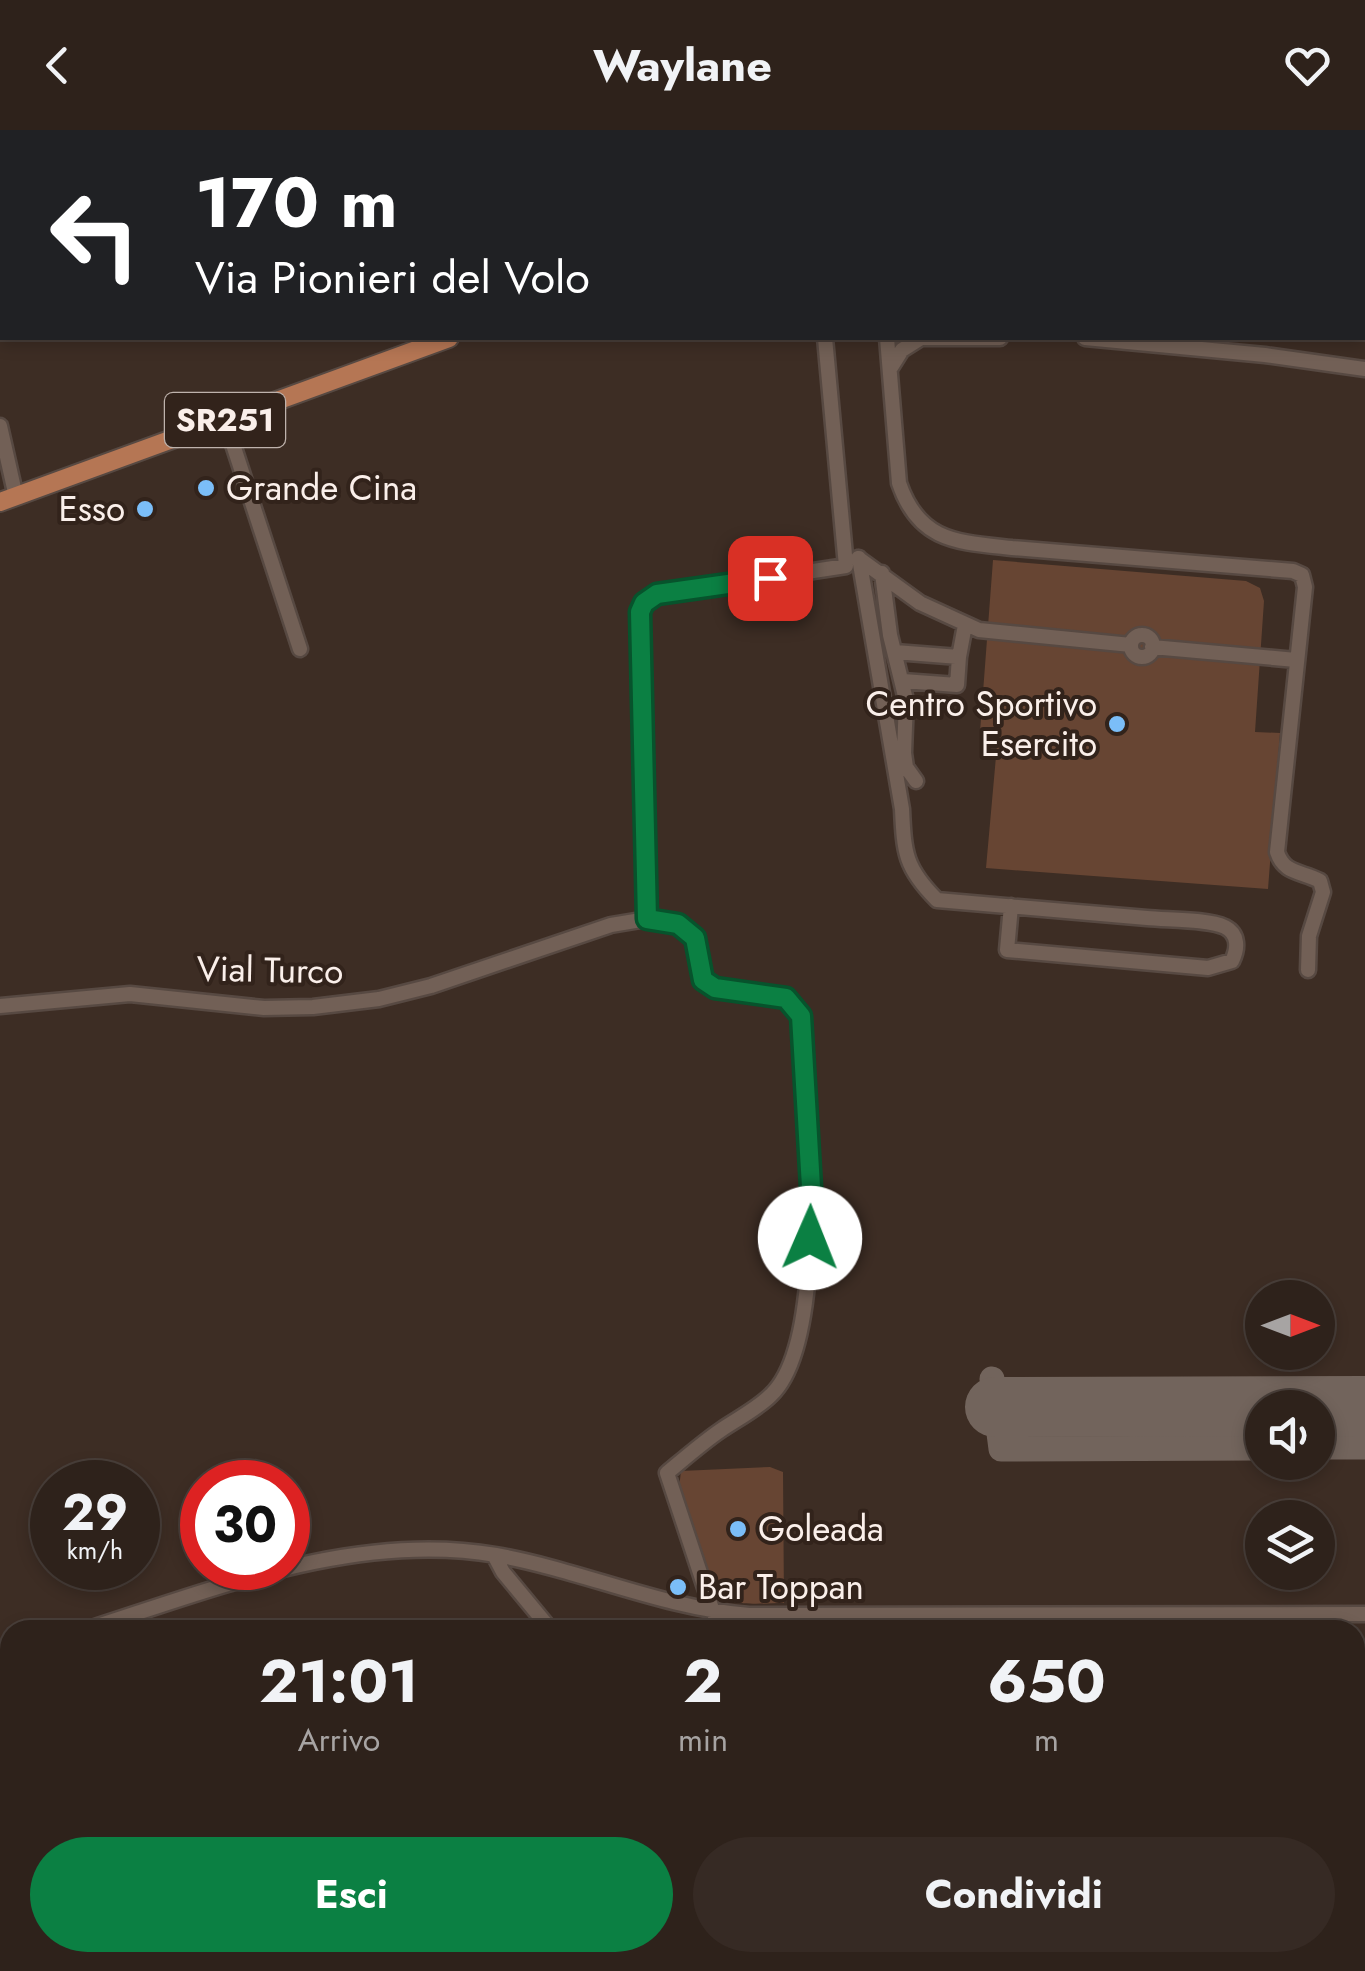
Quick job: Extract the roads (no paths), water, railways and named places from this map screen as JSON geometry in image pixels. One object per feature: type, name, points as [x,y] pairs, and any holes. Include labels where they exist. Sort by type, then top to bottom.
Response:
[{"type":"main road","name":"SR251","points":[[8,500],[444,340]]},
{"type":"street","points":[[718,1620],[667,1473],[772,1394],[792,1365],[808,1272],[812,1204],[801,1016],[786,998],[715,988],[703,980],[695,938],[678,924],[647,919],[640,612],[644,603],[657,594],[846,566],[825,340]]},
{"type":"street","points":[[888,340],[899,482],[907,506],[920,523],[937,534],[966,543],[1293,571],[1302,576],[1304,588],[1277,852],[1281,864],[1320,881],[1323,892],[1309,936],[1308,970]]},
{"type":"street","points":[[890,369],[902,350],[917,340]]},
{"type":"street","points":[[1107,340],[1365,369]]},
{"type":"street","points":[[225,420],[300,649]]},
{"type":"street","points":[[0,426],[8,500]]},
{"type":"street","points":[[844,549],[920,603],[965,625],[1001,634],[1131,646],[1134,639],[1142,636],[1149,638],[1152,648],[1296,660]]},
{"type":"street","points":[[859,558],[902,809],[904,850],[910,871],[937,900],[1010,906],[1221,926],[1230,929],[1237,950],[1232,961],[1208,968],[1007,950],[1010,906]]},
{"type":"street","points":[[882,574],[906,700],[906,768],[916,782]]},
{"type":"street","points":[[903,681],[957,685],[965,625]]},
{"type":"street","points":[[895,652],[959,657]]},
{"type":"street","name":"Vial Turco","points":[[0,1006],[130,994],[264,1008],[379,999],[431,986],[611,925],[647,919]]},
{"type":"street","points":[[118,1620],[294,1566],[362,1554],[413,1552],[494,1555],[602,1580],[713,1612],[814,1616],[1365,1614]]},
{"type":"street","points":[[494,1555],[543,1620]]},
{"type":"place","name":"Grande Cina","points":[[206,488]]},
{"type":"place","name":"Esso","points":[[145,509]]},
{"type":"place","name":"Centro Sportivo Esercito","points":[[1117,724]]},
{"type":"place","name":"Goleada","points":[[738,1529]]},
{"type":"place","name":"Bar Toppan","points":[[678,1587]]}]
